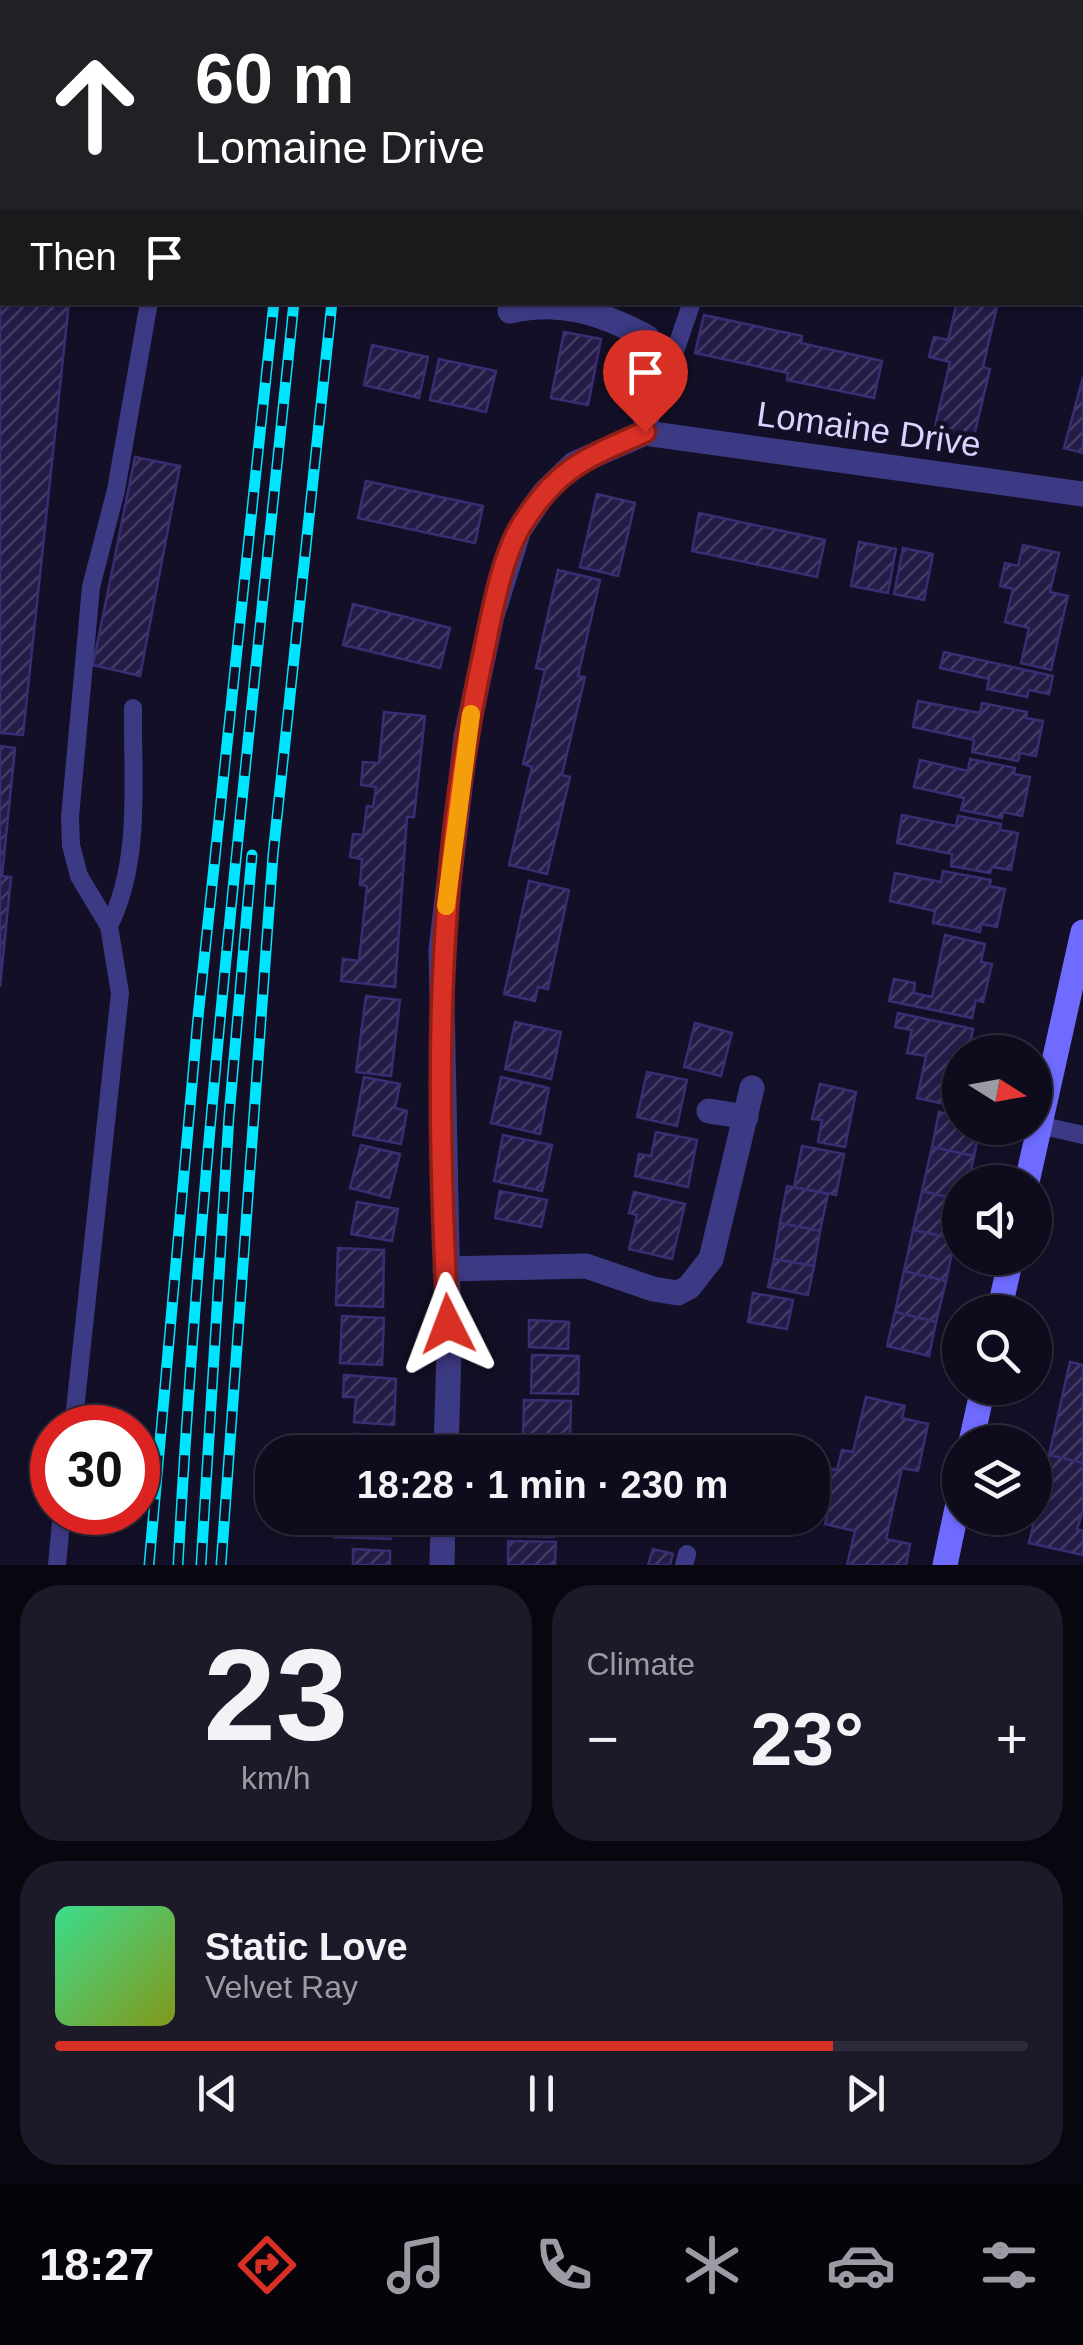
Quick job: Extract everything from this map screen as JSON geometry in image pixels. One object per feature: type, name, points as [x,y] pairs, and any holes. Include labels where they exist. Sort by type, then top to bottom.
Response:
[{"type":"main road","points":[[1052,1069],[1083,932]]},
{"type":"main road","points":[[945,1565],[951,1535]]},
{"type":"street","points":[[510,311],[534,305]]},
{"type":"street","points":[[447,1435],[449,1351],[440,1080],[441,950],[466,737],[492,616],[518,530],[544,493],[574,464],[645,432],[652,370],[647,338],[601,313],[554,305]]},
{"type":"street","name":"Lomaine Drive","points":[[645,432],[1083,494]]},
{"type":"street","points":[[445,1269],[586,1266],[678,1293],[689,1287],[711,1259],[752,1088]]},
{"type":"street","points":[[710,1111],[746,1117]]},
{"type":"street","points":[[442,1565],[443,1535]]},
{"type":"lane","points":[[75,1405],[120,993],[109,926],[79,876],[71,845],[70,817],[91,587],[116,490],[148,305]]},
{"type":"lane","points":[[652,370],[674,354],[691,305]]},
{"type":"lane","points":[[109,926],[121,902],[131,843],[133,708]]},
{"type":"lane","points":[[1052,1129],[1083,1135]]},
{"type":"lane","points":[[57,1565],[60,1535]]},
{"type":"building","points":[[0,305],[69,305],[23,735],[0,733]]},
{"type":"building","points":[[956,305],[997,305],[983,367],[990,369],[972,444],[933,435],[950,362],[929,357],[934,337],[948,340]]},
{"type":"building","points":[[704,315],[802,336],[801,343],[882,361],[874,398],[787,380],[788,373],[695,353]]},
{"type":"building","points":[[564,332],[601,339],[588,405],[551,398]]},
{"type":"building","points":[[372,345],[428,357],[419,398],[364,385]]},
{"type":"building","points":[[439,359],[496,371],[486,412],[430,400]]},
{"type":"building","points":[[1083,377],[1083,453],[1064,448]]},
{"type":"building","points":[[135,457],[180,466],[140,676],[93,665]]},
{"type":"building","points":[[366,481],[483,506],[475,543],[358,518]]},
{"type":"building","points":[[597,494],[635,503],[618,576],[580,567]]},
{"type":"building","points":[[699,513],[825,540],[817,577],[692,551]]},
{"type":"building","points":[[859,542],[896,549],[888,593],[851,586]]},
{"type":"building","points":[[1023,545],[1059,553],[1050,592],[1068,596],[1051,670],[1021,663],[1029,628],[1005,622],[1013,589],[1000,586],[1005,563],[1018,566]]},
{"type":"building","points":[[903,548],[933,554],[924,600],[894,594]]},
{"type":"building","points":[[558,570],[600,580],[578,676],[585,677],[562,775],[570,777],[547,874],[509,865],[532,767],[523,764],[545,670],[536,668]]},
{"type":"building","points":[[353,604],[450,628],[440,668],[343,645]]},
{"type":"building","points":[[944,652],[1053,676],[1049,694],[1029,690],[1027,697],[987,689],[989,679],[940,668]]},
{"type":"building","points":[[918,701],[980,713],[982,703],[1027,712],[1026,718],[1043,721],[1036,756],[1020,753],[1018,761],[972,752],[974,740],[913,727]]},
{"type":"building","points":[[384,712],[425,716],[414,817],[407,817],[395,987],[341,981],[343,959],[359,961],[367,886],[360,885],[362,859],[350,857],[353,834],[363,835],[367,806],[373,807],[376,787],[361,785],[363,762],[379,763]]},
{"type":"building","points":[[0,746],[15,748],[2,876],[11,877],[0,987]]},
{"type":"building","points":[[970,759],[1015,768],[1014,774],[1030,777],[1022,816],[1003,812],[1002,818],[961,810],[964,798],[914,787],[920,760],[968,771]]},
{"type":"building","points":[[902,815],[956,826],[958,816],[1001,824],[1000,830],[1018,833],[1011,870],[992,867],[990,873],[951,866],[952,854],[897,843]]},
{"type":"building","points":[[943,871],[991,880],[989,886],[1005,889],[997,927],[981,924],[980,932],[933,923],[935,911],[890,901],[895,873],[941,882]]},
{"type":"building","points":[[529,881],[569,890],[548,989],[538,987],[535,1001],[504,994]]},
{"type":"building","points":[[945,935],[985,944],[981,962],[992,964],[983,1002],[976,1000],[972,1018],[889,1001],[894,979],[915,983],[914,993],[932,997]]},
{"type":"building","points":[[366,996],[400,1000],[391,1076],[356,1072]]},
{"type":"building","points":[[898,1013],[973,1029],[972,1035],[942,1035],[942,1103],[917,1098],[926,1056],[907,1053],[912,1030],[895,1027]]},
{"type":"building","points":[[515,1022],[561,1032],[551,1079],[505,1069]]},
{"type":"building","points":[[695,1023],[732,1033],[721,1076],[684,1067]]},
{"type":"building","points":[[647,1072],[687,1080],[677,1126],[637,1117]]},
{"type":"building","points":[[364,1077],[400,1084],[395,1108],[407,1111],[401,1144],[353,1135]]},
{"type":"building","points":[[501,1077],[549,1088],[540,1134],[491,1123]]},
{"type":"building","points":[[820,1084],[856,1092],[845,1147],[818,1142],[822,1120],[812,1119]]},
{"type":"building","points":[[939,1112],[942,1145],[976,1145],[974,1156],[932,1147]]},
{"type":"building","points":[[656,1132],[697,1140],[688,1187],[635,1176],[639,1154],[651,1156]]},
{"type":"building","points":[[503,1135],[552,1145],[542,1191],[494,1181]]},
{"type":"building","points":[[361,1145],[400,1154],[389,1198],[350,1188]]},
{"type":"building","points":[[802,1146],[844,1154],[836,1195],[794,1187]]},
{"type":"building","points":[[932,1147],[974,1156],[972,1165],[942,1165],[942,1196],[922,1191]]},
{"type":"building","points":[[787,1186],[828,1194],[820,1231],[780,1223]]},
{"type":"building","points":[[500,1191],[547,1200],[541,1227],[495,1218]]},
{"type":"building","points":[[922,1191],[942,1196],[942,1236],[913,1230]]},
{"type":"building","points":[[634,1192],[685,1204],[672,1259],[629,1249],[637,1215],[629,1213]]},
{"type":"building","points":[[357,1202],[398,1209],[392,1241],[351,1234]]},
{"type":"building","points":[[780,1223],[820,1231],[814,1266],[774,1259]]},
{"type":"building","points":[[913,1230],[942,1236],[942,1275],[947,1275],[946,1281],[904,1271]]},
{"type":"building","points":[[338,1248],[384,1250],[383,1307],[336,1305]]},
{"type":"building","points":[[774,1259],[814,1266],[808,1295],[768,1287]]},
{"type":"building","points":[[904,1271],[946,1281],[936,1322],[895,1312]]},
{"type":"building","points":[[753,1293],[793,1300],[787,1329],[748,1322]]},
{"type":"building","points":[[895,1312],[936,1322],[929,1356],[887,1346]]},
{"type":"building","points":[[342,1316],[384,1318],[382,1365],[340,1363]]},
{"type":"building","points":[[529,1320],[569,1322],[568,1349],[529,1347]]},
{"type":"building","points":[[532,1355],[579,1356],[578,1394],[531,1393]]},
{"type":"building","points":[[1070,1362],[1083,1365],[1083,1463],[1052,1456]]},
{"type":"building","points":[[344,1375],[396,1379],[394,1425],[354,1422],[356,1397],[343,1397]]},
{"type":"building","points":[[866,1397],[905,1406],[902,1418],[928,1424],[918,1471],[902,1468],[886,1539],[910,1544],[906,1565],[847,1565],[855,1531],[830,1525],[830,1469],[837,1470],[842,1450],[853,1452]]},
{"type":"building","points":[[524,1400],[571,1401],[570,1435],[523,1435]]},
{"type":"building","points":[[1052,1456],[1083,1463],[1083,1511],[1077,1529],[1083,1531],[1083,1555],[1029,1543],[1031,1535],[1052,1535]]},
{"type":"building","points":[[391,1535],[391,1539],[334,1537]]},
{"type":"building","points":[[554,1535],[554,1537],[507,1536]]},
{"type":"building","points":[[508,1541],[556,1542],[555,1565],[508,1565]]},
{"type":"building","points":[[353,1549],[390,1551],[390,1565],[353,1565]]},
{"type":"building","points":[[653,1549],[673,1554],[670,1565],[648,1565]]},
{"type":"railway","points":[[149,1565],[198,1017],[274,305]]},
{"type":"railway","points":[[178,1565],[213,1091],[294,305]]},
{"type":"railway","points":[[221,1565],[273,855],[332,305]]},
{"type":"railway","points":[[201,1565],[229,1116],[252,855]]},
{"type":"slow traffic","points":[[446,906],[471,714]]},
{"type":"route","points":[[448,1324],[440,1080],[441,950],[466,737],[492,616],[518,530],[544,493],[574,464],[645,432]]}]
